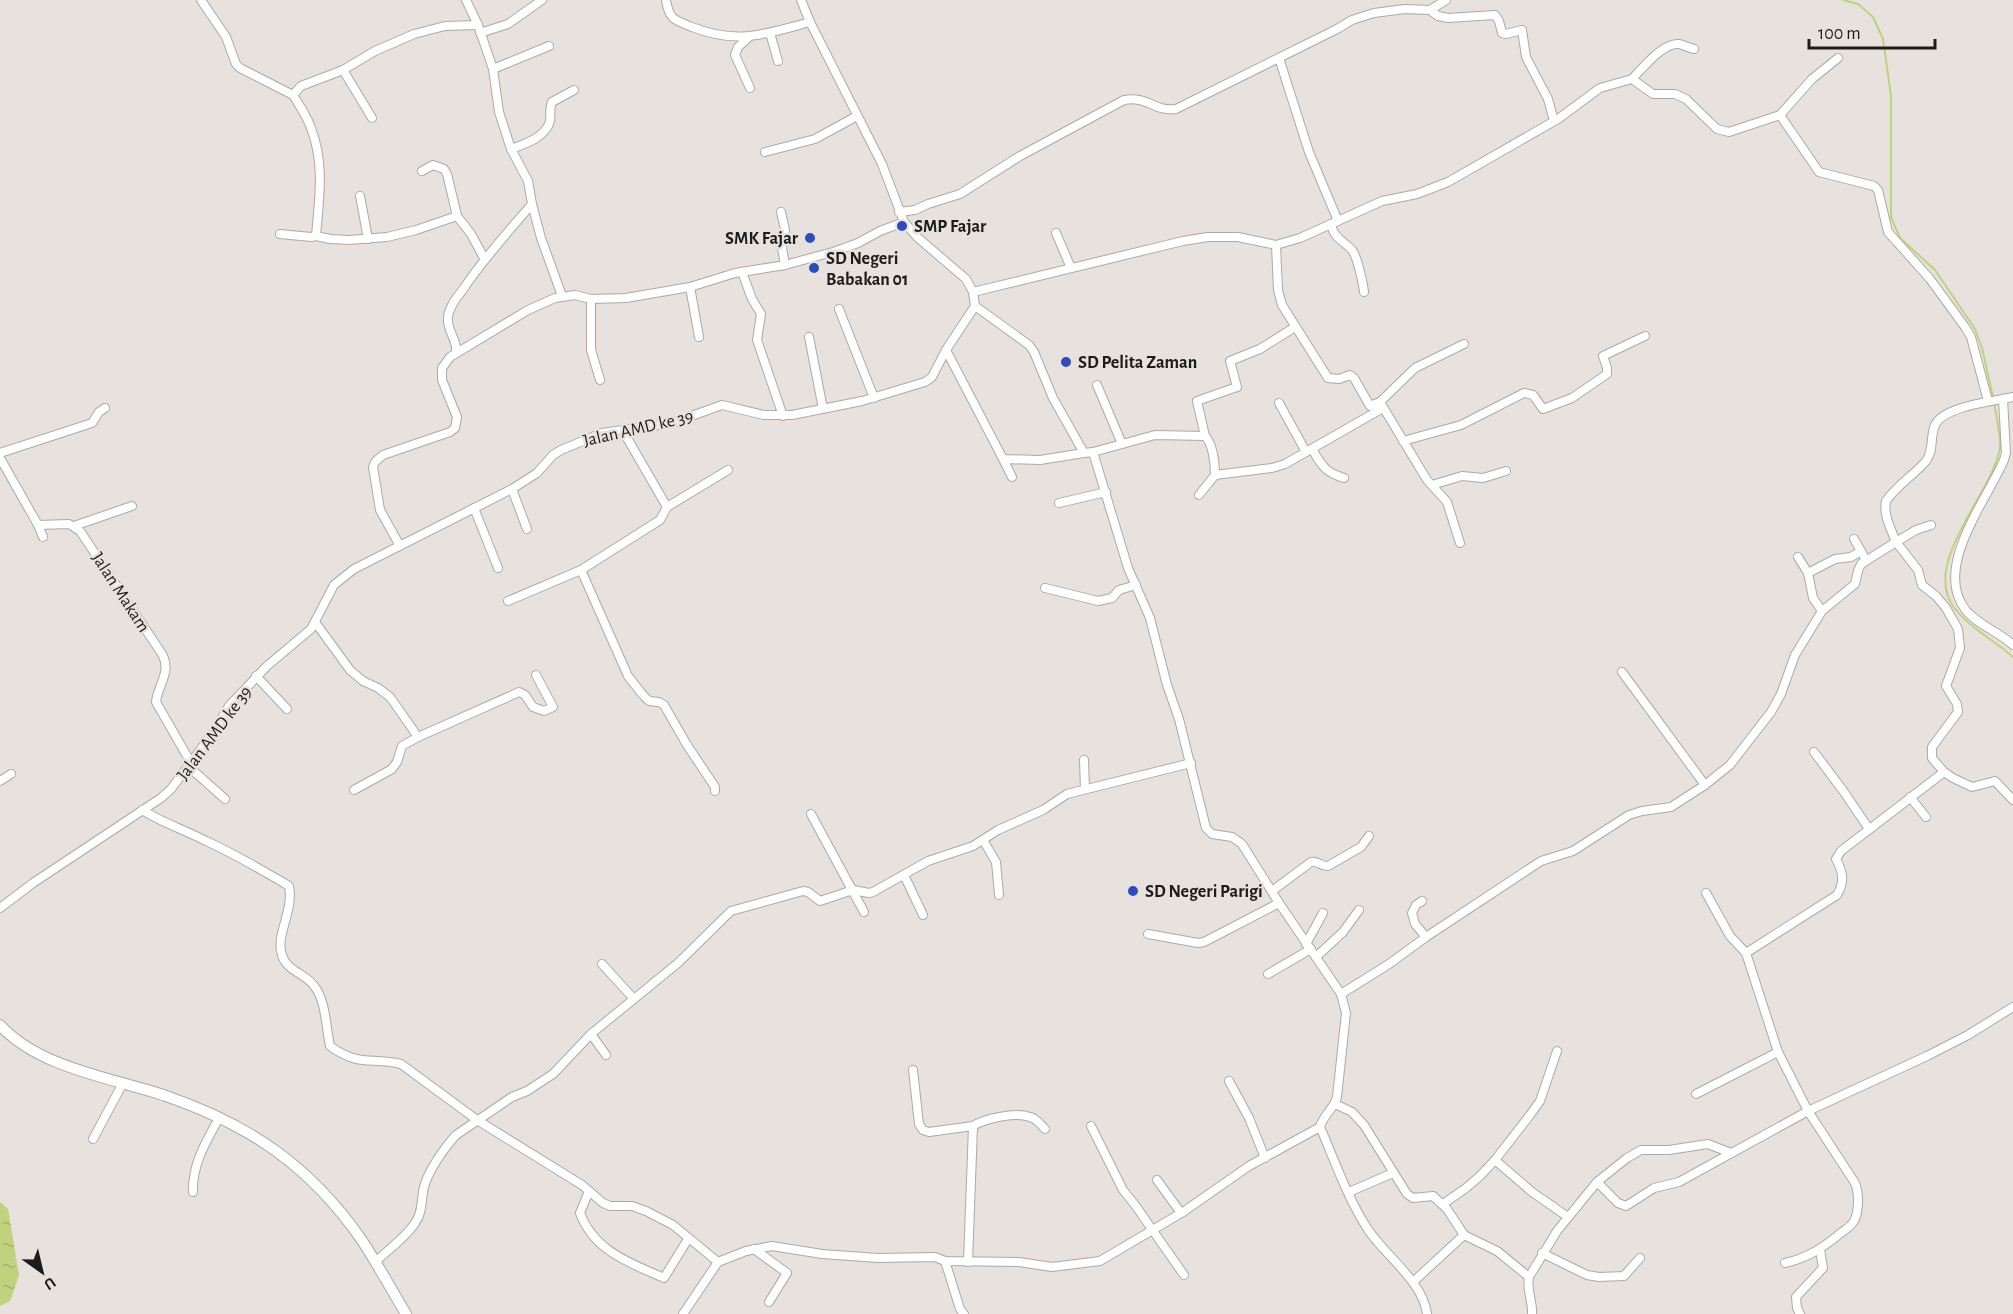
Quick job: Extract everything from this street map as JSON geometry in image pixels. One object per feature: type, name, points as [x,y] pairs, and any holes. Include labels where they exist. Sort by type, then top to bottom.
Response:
[{"type":"main road","points":[[0,1026],[19,1043],[39,1055],[168,1097],[219,1118],[265,1142],[298,1167],[345,1217],[406,1314]]},
{"type":"street","points":[[201,0],[226,37],[236,64],[293,94],[311,127],[319,152],[321,176],[316,236]]},
{"type":"street","points":[[466,0],[493,69],[500,112],[511,149],[528,181],[541,238],[562,296]]},
{"type":"street","points":[[293,94],[301,87],[343,70],[375,51],[414,34],[445,26],[479,29],[508,24],[542,0]]},
{"type":"street","points":[[666,0],[668,12],[673,19],[724,38],[749,37],[810,22]]},
{"type":"street","points":[[683,1314],[718,1262],[754,1249],[772,1246],[822,1254],[878,1258],[935,1257],[945,1261],[1019,1262],[1052,1267],[1092,1263],[1108,1257],[1181,1214],[1249,1166],[1320,1127],[1323,1118],[1335,1104],[1346,1013],[1341,994],[1242,844],[1232,837],[1212,834],[1206,828],[1191,763],[1167,685],[1150,618],[1128,568],[1106,492],[1088,452],[1053,398],[1029,345],[975,306],[973,292],[966,279],[917,237],[904,222],[882,164],[801,0]]},
{"type":"street","points":[[899,212],[915,210],[960,194],[1020,156],[1124,100],[1137,98],[1168,110],[1176,109],[1352,20],[1405,9],[1430,10],[1446,0]]},
{"type":"street","points":[[1430,10],[1438,16],[1448,18],[1495,15],[1502,33],[1522,30],[1526,57],[1548,99],[1554,121]]},
{"type":"street","points":[[770,33],[778,61]]},
{"type":"street","points":[[749,37],[738,48],[735,55],[750,88]]},
{"type":"street","points":[[973,292],[1208,237],[1238,237],[1276,245],[1300,238],[1382,201],[1417,194],[1448,182],[1554,121],[1600,88],[1632,79],[1669,46],[1679,44],[1694,49]]},
{"type":"street","points":[[493,69],[549,46]]},
{"type":"street","points":[[1632,79],[1653,94],[1675,94],[1686,99],[1717,129],[1729,132],[1780,115],[1812,79],[1838,57]]},
{"type":"street","points":[[1279,58],[1309,152],[1335,223],[1337,238],[1356,256],[1364,292]]},
{"type":"street","points":[[343,70],[372,118]]},
{"type":"street","points":[[511,149],[537,137],[550,123],[552,102],[574,90]]},
{"type":"street","points":[[1780,115],[1819,172],[1874,186],[1878,190],[1888,232],[1953,308],[1971,337],[1988,401]]},
{"type":"street","points":[[765,152],[815,139],[857,116]]},
{"type":"street","points":[[422,171],[433,165],[444,169],[457,216],[471,234],[484,258]]},
{"type":"street","points":[[360,196],[368,239]]},
{"type":"street","points":[[456,352],[457,346],[448,322],[453,303],[484,258],[532,204]]},
{"type":"street","points":[[781,212],[785,233],[782,248],[785,265]]},
{"type":"street","points":[[280,234],[330,239],[368,239],[400,234],[457,216]]},
{"type":"street","points":[[400,546],[381,510],[373,467],[383,455],[450,432],[455,428],[457,417],[441,374],[444,362],[456,352],[528,310],[562,296],[575,295],[591,299],[626,298],[690,286],[742,272],[785,265],[858,243],[904,222]]},
{"type":"street","points":[[1056,233],[1071,268]]},
{"type":"street","points":[[1276,245],[1278,290],[1282,305],[1328,378],[1339,379],[1350,375],[1370,406],[1381,405]]},
{"type":"street","points":[[742,272],[752,299],[761,314],[757,340],[783,416]]},
{"type":"street","points":[[690,286],[699,337]]},
{"type":"street","points":[[591,299],[591,350],[600,380]]},
{"type":"street","name":"Jalan AMD ke 39","points":[[0,908],[171,789],[213,733],[229,706],[256,676],[303,638],[315,622],[334,585],[341,578],[512,489],[537,473],[553,455],[573,444],[602,433],[672,423],[722,405],[764,415],[783,416],[873,398],[929,380],[975,306]]},
{"type":"street","points":[[839,309],[873,398]]},
{"type":"street","points":[[1215,475],[1209,438],[1205,436],[1197,400],[1237,387],[1230,361],[1260,349],[1295,327]]},
{"type":"street","points":[[1403,441],[1461,425],[1524,393],[1533,395],[1543,409],[1572,398],[1607,374],[1603,356],[1645,336]]},
{"type":"street","points":[[809,337],[823,409]]},
{"type":"street","points":[[1199,495],[1215,475],[1272,468],[1309,451],[1381,405],[1415,368],[1464,344]]},
{"type":"street","points":[[946,350],[1012,477]]},
{"type":"street","points":[[1096,385],[1122,444]]},
{"type":"street","points":[[2013,398],[1988,401],[1955,411],[1938,420],[1929,456],[1886,501],[1885,511],[1896,542],[1918,570],[1922,585],[1946,608],[1958,629],[1960,648],[1946,686],[1957,704],[1958,712],[1932,747],[1932,758],[1944,772],[1972,787],[1995,781],[2013,800]]},
{"type":"street","points":[[2003,399],[2006,453],[1969,530],[1954,574],[1956,594],[1967,612],[2013,645]]},
{"type":"street","points":[[1279,403],[1309,451],[1328,472],[1344,478]]},
{"type":"street","points":[[1381,405],[1432,485],[1444,496],[1450,508],[1460,543]]},
{"type":"street","points":[[0,453],[92,423],[105,408]]},
{"type":"street","points":[[623,431],[667,507]]},
{"type":"street","points":[[1003,459],[1040,460],[1088,452],[1164,434],[1187,437],[1205,436]]},
{"type":"street","points":[[0,458],[4,474],[38,525],[43,537]]},
{"type":"street","points":[[508,601],[581,570],[660,520],[667,507],[728,470]]},
{"type":"street","points":[[1432,485],[1462,476],[1483,478],[1506,471]]},
{"type":"street","points":[[512,489],[527,529]]},
{"type":"street","points":[[1059,503],[1106,492]]},
{"type":"street","points":[[38,525],[69,524],[74,526],[132,506]]},
{"type":"street","points":[[474,508],[498,568]]},
{"type":"street","points":[[1341,994],[1542,861],[1573,850],[1629,815],[1671,807],[1705,785],[1730,765],[1771,712],[1781,693],[1795,655],[1822,611],[1855,585],[1859,567],[1916,530],[1931,525]]},
{"type":"street","name":"Jalan Makam","points":[[74,526],[92,547],[165,660],[166,671],[156,702],[189,765],[225,799]]},
{"type":"street","points":[[1854,539],[1866,561]]},
{"type":"street","points":[[1808,573],[1835,559],[1851,557],[1861,551]]},
{"type":"street","points":[[1798,557],[1808,573],[1810,592],[1822,611]]},
{"type":"street","points":[[581,570],[628,676],[647,699],[664,705],[715,787],[715,791]]},
{"type":"street","points":[[1045,588],[1098,602],[1112,598],[1119,590],[1137,585]]},
{"type":"street","points":[[315,622],[350,670],[363,681],[390,697],[418,737]]},
{"type":"street","points":[[1622,672],[1705,785]]},
{"type":"street","points":[[354,790],[392,769],[402,746],[519,692],[525,694],[536,708],[544,711],[553,707],[536,675]]},
{"type":"street","points":[[256,676],[287,709]]},
{"type":"street","points":[[1814,752],[1869,829]]},
{"type":"street","points":[[1084,760],[1085,789]]},
{"type":"street","points":[[375,1262],[415,1223],[420,1213],[424,1186],[448,1143],[512,1097],[548,1078],[591,1034],[678,963],[726,915],[736,909],[803,891],[820,901],[853,890],[873,892],[928,861],[968,848],[998,830],[1043,810],[1062,796],[1191,763]]},
{"type":"street","points":[[1746,953],[1837,895],[1842,887],[1842,877],[1837,856],[1850,842],[1944,772]]},
{"type":"street","points":[[0,781],[11,774]]},
{"type":"street","points":[[1910,797],[1926,817]]},
{"type":"street","points":[[142,810],[176,829],[207,841],[289,886],[291,906],[281,940],[282,957],[290,968],[308,979],[319,993],[330,1046],[344,1056],[365,1062],[388,1061],[401,1064],[477,1120],[589,1191],[606,1205],[632,1206],[646,1211],[673,1225],[718,1262]]},
{"type":"street","points":[[811,814],[864,912]]},
{"type":"street","points":[[1272,891],[1311,862],[1315,861],[1328,866],[1363,846],[1369,836]]},
{"type":"street","points":[[983,840],[996,862],[999,895]]},
{"type":"street","points":[[904,875],[923,915]]},
{"type":"street","points":[[1706,893],[1730,936],[1746,953],[1778,1052],[1808,1111],[1856,1183],[1858,1191],[1854,1222],[1827,1246],[1799,1260],[1785,1263]]},
{"type":"street","points":[[1422,901],[1416,905],[1412,913],[1415,924],[1426,938]]},
{"type":"street","points":[[1148,934],[1198,943],[1204,942],[1279,903]]},
{"type":"street","points":[[1268,974],[1343,932],[1359,910]]},
{"type":"street","points":[[1311,950],[1323,913]]},
{"type":"street","points":[[602,964],[633,998]]},
{"type":"street","points":[[1597,1182],[1618,1203],[1626,1206],[1654,1188],[1679,1182],[1808,1111],[1968,1035],[2013,1007]]},
{"type":"street","points":[[591,1034],[606,1055]]},
{"type":"street","points":[[1443,1204],[1466,1188],[1495,1160],[1540,1101],[1549,1068],[1557,1051]]},
{"type":"street","points":[[1696,1094],[1778,1052]]},
{"type":"street","points":[[913,1070],[919,1124],[923,1130],[929,1132],[973,1126],[999,1117],[1029,1116],[1045,1129]]},
{"type":"street","points":[[1229,1082],[1253,1126],[1265,1158]]},
{"type":"street","points":[[93,1139],[123,1083]]},
{"type":"street","points":[[1335,1104],[1352,1112],[1364,1125],[1410,1197],[1433,1196],[1443,1204],[1464,1235],[1497,1251],[1529,1277]]},
{"type":"street","points":[[193,1192],[192,1176],[219,1118]]},
{"type":"street","points":[[968,1262],[973,1126]]},
{"type":"street","points":[[1090,1126],[1123,1190],[1184,1275]]},
{"type":"street","points":[[1320,1127],[1368,1230],[1413,1282],[1427,1314]]},
{"type":"street","points":[[1532,1314],[1527,1288],[1529,1277],[1542,1253],[1597,1182],[1641,1150],[1708,1144],[1731,1153]]},
{"type":"street","points":[[1495,1160],[1532,1192],[1568,1217]]},
{"type":"street","points":[[1349,1192],[1393,1173]]},
{"type":"street","points":[[1157,1180],[1181,1214]]},
{"type":"street","points":[[589,1191],[580,1213],[595,1240],[609,1253],[664,1278],[688,1239]]},
{"type":"street","points":[[1413,1282],[1464,1235]]},
{"type":"street","points":[[754,1249],[787,1274],[769,1302]]},
{"type":"street","points":[[1800,1314],[1796,1298],[1823,1268],[1820,1250]]},
{"type":"street","points":[[1542,1253],[1587,1275],[1599,1277],[1624,1276],[1640,1258]]},
{"type":"street","points":[[945,1261],[960,1309],[964,1314]]},
{"type":"water","points":[[0,1202],[8,1209],[19,1275],[10,1301],[0,1306]]},
{"type":"waterway","points":[[1843,0],[1858,4],[1873,17],[1883,39],[1891,96],[1891,217],[1900,238],[1935,270],[1975,329],[1982,348],[1993,397]]},
{"type":"waterway","points":[[1994,403],[2000,448],[1995,466],[1952,548],[1946,569],[1946,588],[1959,614],[2013,657]]},
{"type":"place","name":"SMP Fajar","points":[[902,226]]},
{"type":"place","name":"SMK Fajar","points":[[810,238]]},
{"type":"place","name":"SD Negeri Babakan 01","points":[[814,268]]},
{"type":"place","name":"SD Pelita Zaman","points":[[1066,362]]},
{"type":"place","name":"SD Negeri Parigi","points":[[1133,891]]}]
